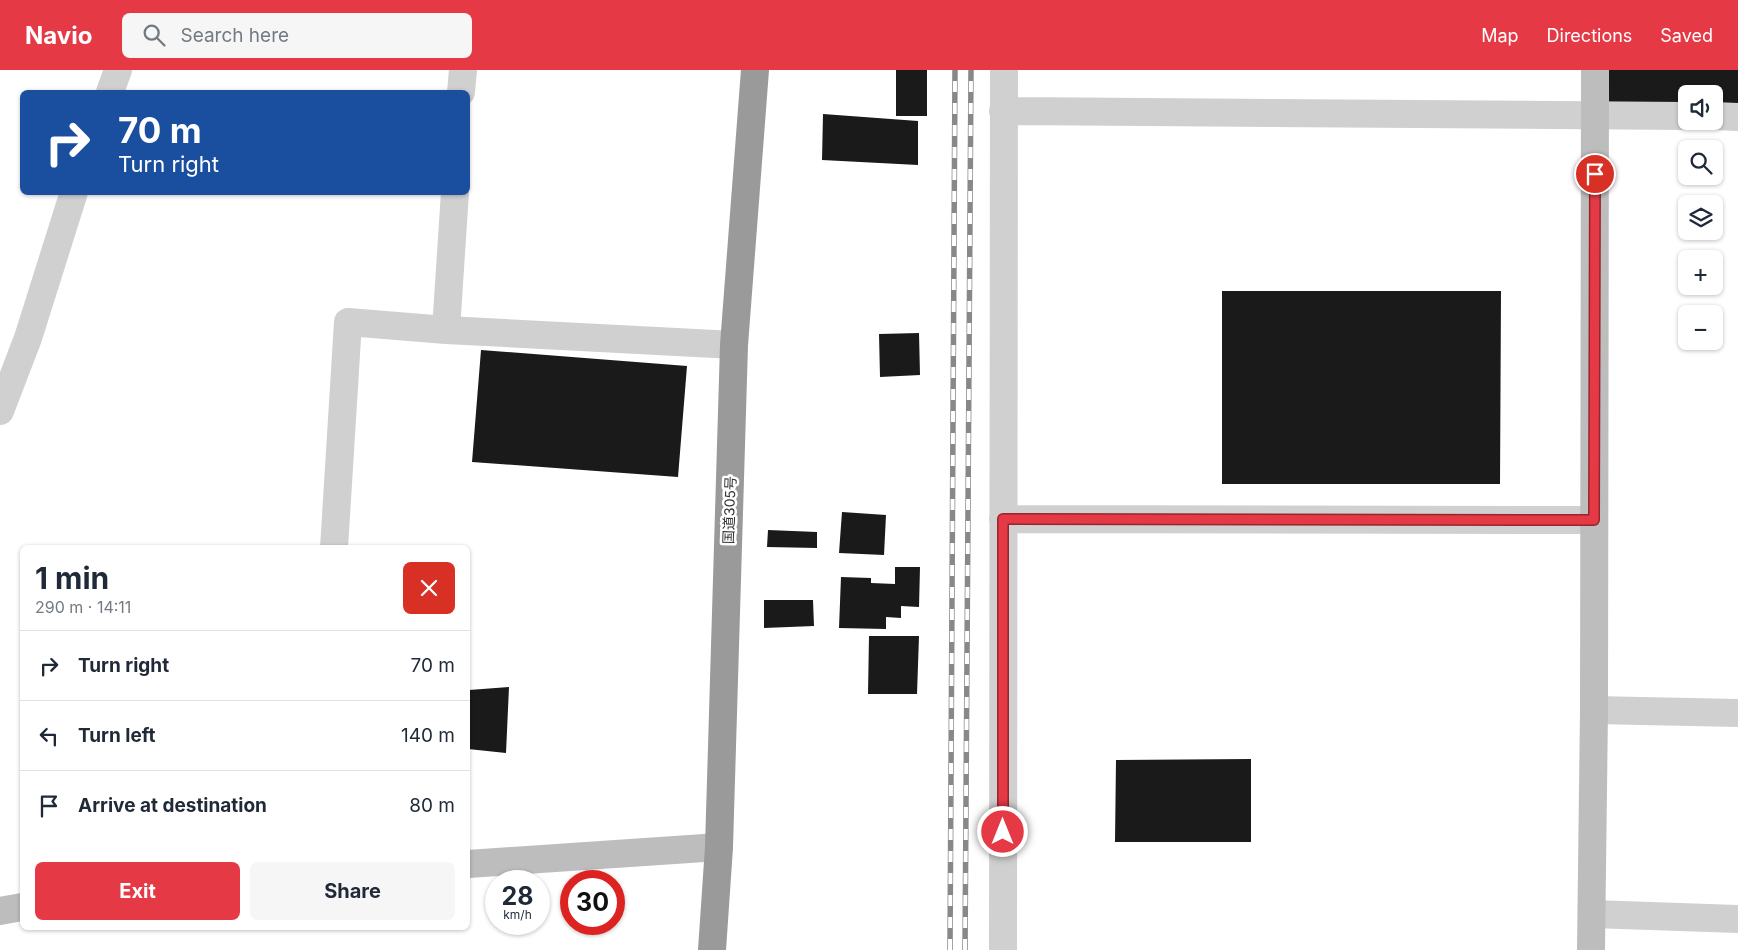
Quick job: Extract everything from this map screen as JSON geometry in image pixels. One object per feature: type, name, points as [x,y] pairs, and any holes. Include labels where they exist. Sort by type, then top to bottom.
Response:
[{"type":"highway","name":"国道305号","points":[[712,950],[719,847],[734,345],[755,70]]},
{"type":"street","points":[[111,90],[118,70]]},
{"type":"street","points":[[461,90],[463,70]]},
{"type":"street","points":[[1003,950],[1004,70]]},
{"type":"street","points":[[1591,950],[1594,710],[1595,70]]},
{"type":"street","points":[[1003,111],[1678,116]]},
{"type":"street","points":[[1723,116],[1738,116]]},
{"type":"street","points":[[0,411],[28,338],[73,195]]},
{"type":"street","points":[[446,330],[455,195]]},
{"type":"street","points":[[334,545],[348,322],[446,330],[734,345]]},
{"type":"street","points":[[1003,519],[1594,520]]},
{"type":"street","points":[[1594,710],[1738,712]]},
{"type":"street","points":[[470,864],[719,847]]},
{"type":"street","points":[[0,911],[20,907]]},
{"type":"street","points":[[1592,914],[1738,918]]},
{"type":"building","points":[[896,70],[927,70],[927,116],[896,116]]},
{"type":"building","points":[[1609,70],[1738,70],[1738,103],[1723,103],[1723,85],[1678,85],[1678,103],[1609,103]]},
{"type":"building","points":[[823,114],[918,121],[918,165],[822,160]]},
{"type":"building","points":[[1222,291],[1501,291],[1500,484],[1222,484]]},
{"type":"building","points":[[919,333],[920,375],[880,377],[879,334]]},
{"type":"building","points":[[481,350],[687,366],[678,477],[472,462]]},
{"type":"building","points":[[842,512],[886,515],[884,555],[839,553]]},
{"type":"building","points":[[768,530],[817,532],[817,548],[767,547]]},
{"type":"building","points":[[895,567],[920,567],[919,607],[901,606],[901,618],[886,617],[886,629],[839,628],[841,577],[871,578],[871,583],[895,584]]},
{"type":"building","points":[[764,600],[813,600],[814,626],[764,628]]},
{"type":"building","points":[[869,636],[919,636],[917,694],[868,694]]},
{"type":"building","points":[[509,687],[506,753],[470,749],[470,690]]},
{"type":"building","points":[[1251,759],[1251,842],[1115,842],[1116,760]]},
{"type":"railway","points":[[950,950],[955,70]]},
{"type":"railway","points":[[965,950],[971,70]]},
{"type":"route","points":[[1003,832],[1003,519],[1594,520],[1595,174]]}]
